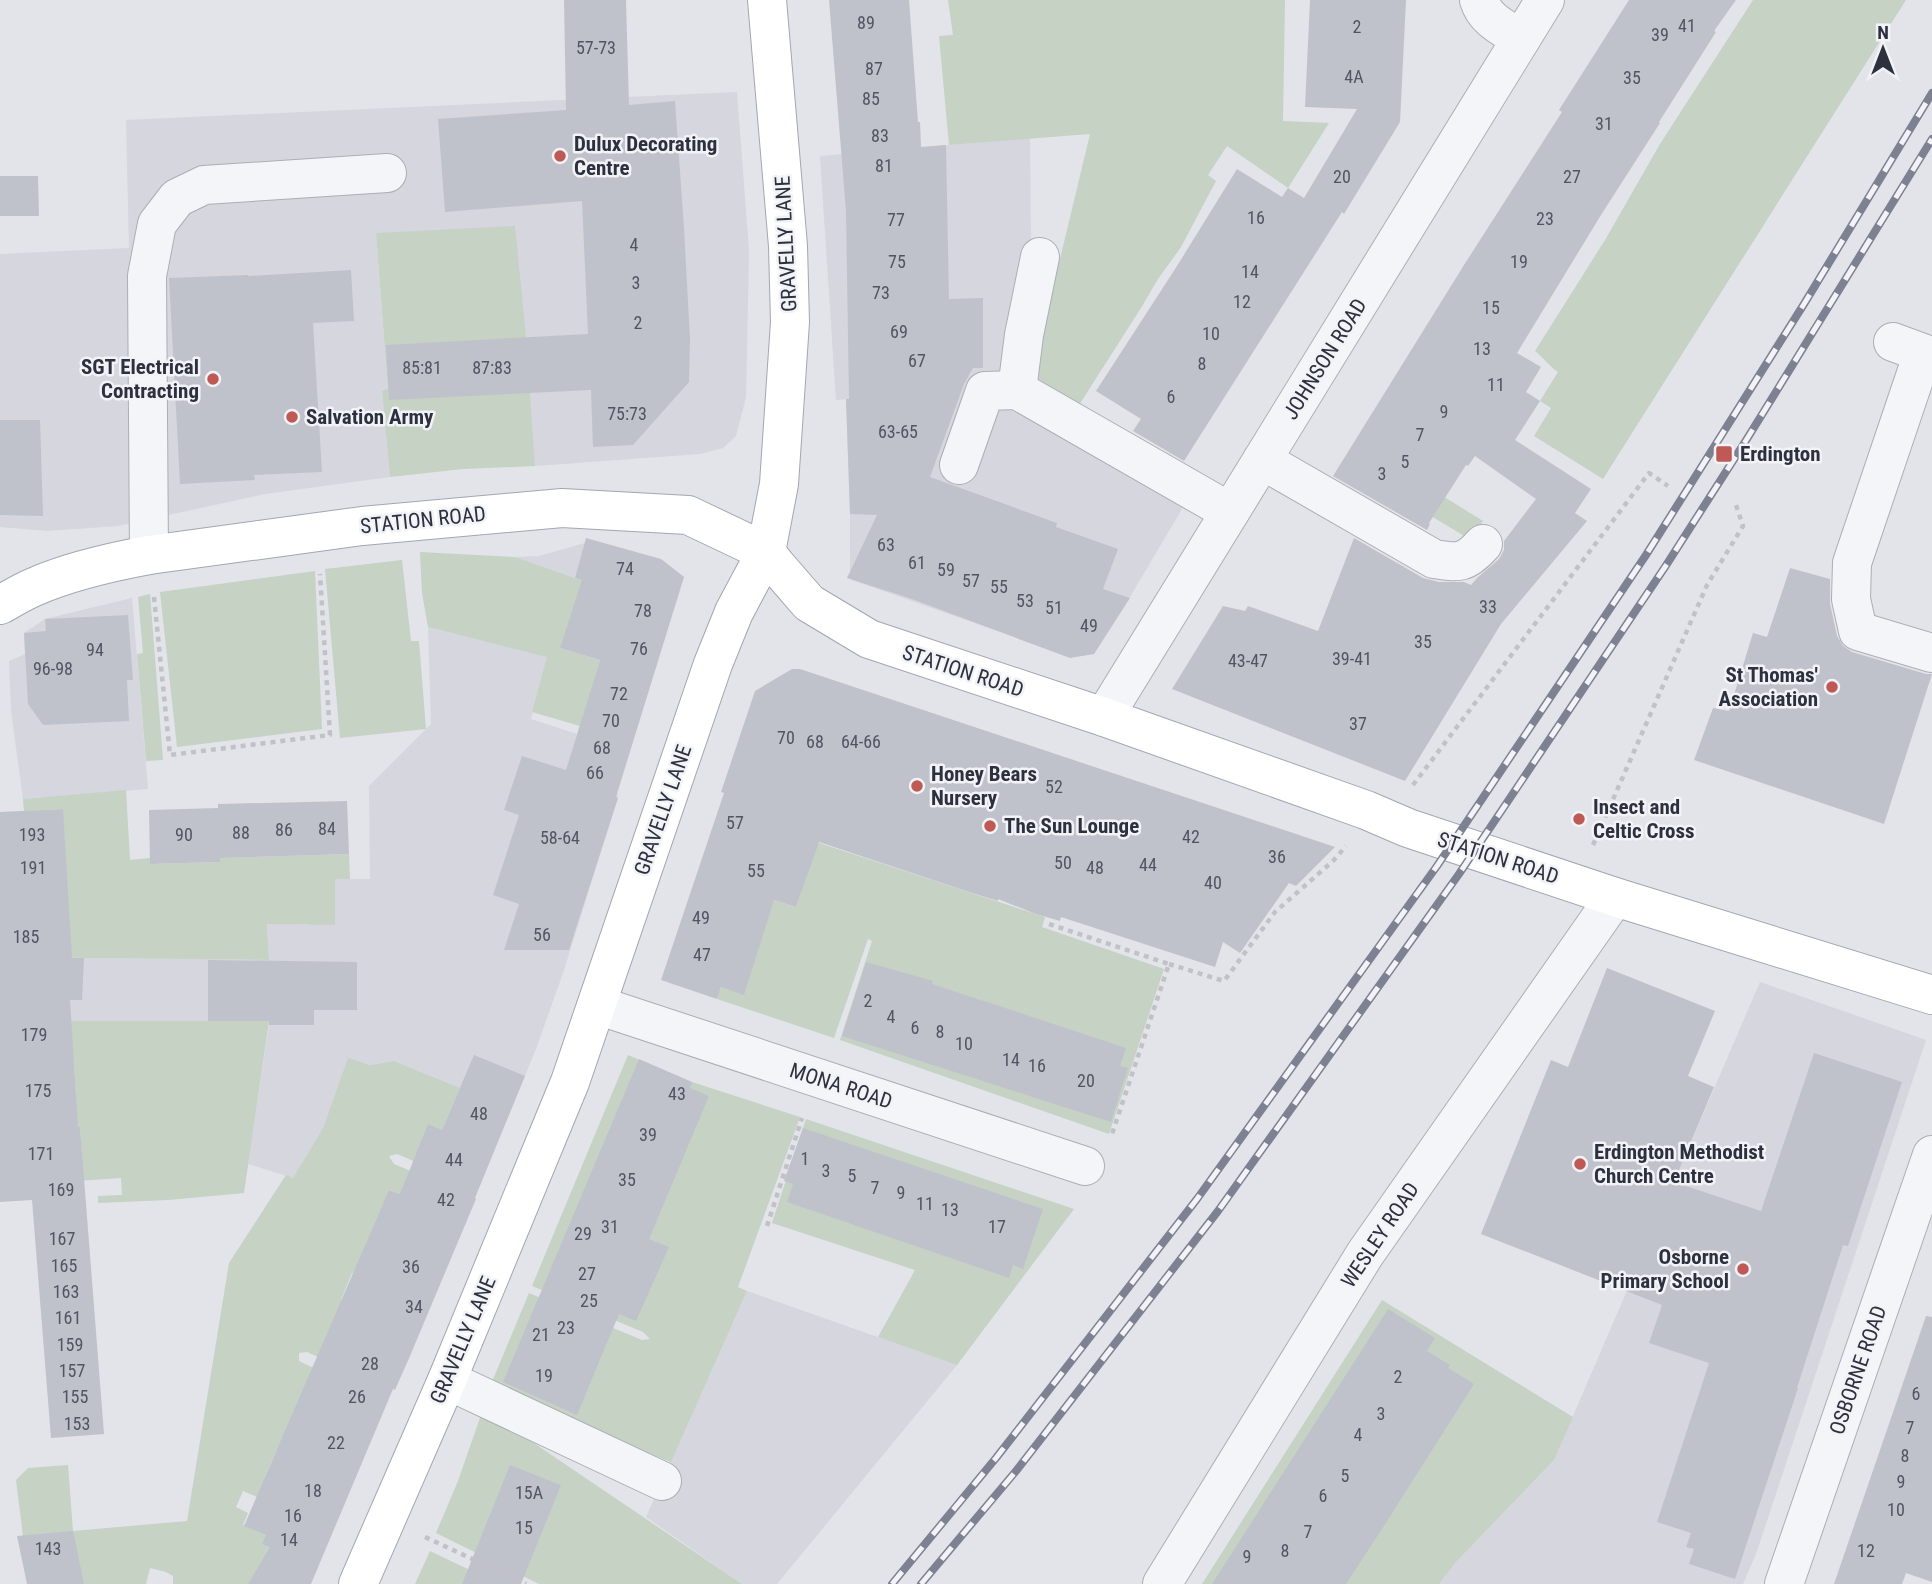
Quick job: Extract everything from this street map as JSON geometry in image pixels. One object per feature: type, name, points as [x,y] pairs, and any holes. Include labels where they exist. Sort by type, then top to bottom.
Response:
[{"type":"main road","name":"GRAVELLY LANE","points":[[358,1584],[447,1380],[570,1082],[713,664],[734,612],[766,552],[779,484],[790,323],[788,246],[767,0]]},
{"type":"main road","name":"STATION ROAD","points":[[0,605],[34,587],[118,561],[318,532],[424,519],[562,508],[688,515],[766,552],[808,604],[869,639],[1104,717],[1408,828],[1615,897],[1932,995]]},
{"type":"street","points":[[1479,0],[1489,18],[1521,39]]},
{"type":"street","name":"JOHNSON ROAD","points":[[1104,717],[1545,0]]},
{"type":"street","points":[[149,555],[147,276],[157,223],[177,198],[204,185],[387,173]]},
{"type":"street","points":[[1017,390],[1024,335],[1040,257]]},
{"type":"street","points":[[1893,342],[1923,353],[1852,563],[1851,599],[1858,631],[1932,653]]},
{"type":"street","points":[[959,465],[985,391],[1017,390],[1230,512]]},
{"type":"street","points":[[1262,460],[1434,559],[1454,562],[1471,558],[1483,544]]},
{"type":"street","name":"WESLEY ROAD","points":[[1162,1584],[1365,1254],[1615,897]]},
{"type":"street","name":"MONA ROAD","points":[[597,1005],[1085,1166]]},
{"type":"street","name":"OSBORNE ROAD","points":[[1784,1584],[1932,1155]]},
{"type":"street","points":[[447,1380],[662,1481]]},
{"type":"path","points":[[1049,924],[1224,981],[1275,912],[1381,817],[1648,473],[1668,486]]},
{"type":"path","points":[[1576,884],[1707,585],[1743,526],[1734,502]]},
{"type":"path","points":[[149,555],[170,755],[330,735],[318,532]]},
{"type":"path","points":[[1085,1166],[1110,1140],[1169,964]]},
{"type":"path","points":[[767,1226],[815,1077]]},
{"type":"path","points":[[386,1519],[526,1584]]},
{"type":"shaded area","points":[[737,92],[749,251],[746,397],[736,436],[723,448],[700,454],[535,466],[529,393],[376,233],[388,390],[382,391],[390,477],[265,494],[118,526],[47,531],[0,527],[0,254],[129,248],[126,120]]},
{"type":"shaded area","points":[[1030,138],[1031,246],[1008,378],[1038,379],[1199,480],[1094,654],[1071,657],[852,580],[846,399],[836,400],[820,156]]},
{"type":"shaded area","points":[[585,543],[661,559],[684,577],[674,607],[515,557],[539,556]]},
{"type":"shaded area","points":[[132,598],[148,789],[23,799],[11,711],[9,661],[25,654],[24,633],[45,619]]},
{"type":"shaded area","points":[[428,627],[548,657],[531,719],[577,734],[565,776],[617,792],[618,798],[563,973],[511,1109],[394,1061],[370,1065],[348,1059],[323,1128],[293,1178],[248,1164],[269,1025],[68,1021],[0,957],[269,960],[267,923],[309,925],[335,879],[370,879],[369,786],[431,724]]},
{"type":"shaded area","name":"Osborne Primary School","points":[[1760,982],[1926,1040],[1756,1554],[1743,1584],[1439,1584],[1457,1561],[1554,1460]]},
{"type":"shaded area","points":[[747,1291],[957,1365],[777,1584],[742,1584],[646,1517]]},
{"type":"green space","points":[[948,0],[1285,0],[1283,121],[1329,123],[1288,188],[1227,146],[1208,175],[1216,181],[1181,247],[1079,405],[1038,379],[1042,334],[1090,134],[949,145],[939,36],[953,35]]},
{"type":"green space","points":[[1753,0],[1906,0],[1603,479],[1534,436],[1551,408],[1540,401],[1558,372],[1535,351],[1605,240],[1660,144]]},
{"type":"green space","points":[[515,226],[535,466],[463,469],[390,477],[382,391],[388,389],[376,233]]},
{"type":"green space","points":[[1433,490],[1483,521],[1471,540],[1421,510]]},
{"type":"green space","points":[[420,552],[515,557],[619,591],[560,648],[600,660],[580,726],[532,712],[547,657],[428,627],[422,593]]},
{"type":"green space","points":[[402,560],[411,641],[419,641],[426,729],[340,738],[325,569]]},
{"type":"green space","points":[[315,571],[322,729],[177,747],[160,592]]},
{"type":"green space","points":[[150,594],[163,760],[146,761],[137,654],[143,653],[138,597]]},
{"type":"green space","points":[[126,790],[130,860],[150,858],[151,864],[219,862],[220,858],[349,854],[350,879],[335,879],[335,925],[267,924],[269,960],[0,957],[63,809],[24,811],[23,799]]},
{"type":"green space","points":[[795,835],[1045,917],[1042,927],[1164,969],[1109,1134],[840,1040],[872,941],[868,939],[834,1038],[717,999],[721,987],[744,994],[754,962],[731,955],[752,893],[796,907],[806,877]]},
{"type":"green space","points":[[68,1021],[269,1021],[244,1193],[98,1203],[98,1196],[122,1195],[121,1178],[62,1182],[82,1160],[80,1127],[57,1127],[76,1098]]},
{"type":"green space","points":[[628,1055],[692,1082],[800,1117],[738,1287],[747,1291],[671,1462],[489,1389],[529,1293],[642,1340],[650,1339],[643,1332],[532,1286]]},
{"type":"green space","points":[[348,1058],[370,1065],[394,1061],[460,1088],[425,1166],[397,1154],[389,1156],[394,1164],[425,1177],[415,1200],[390,1190],[363,1251],[378,1284],[352,1273],[341,1300],[367,1312],[342,1368],[307,1352],[299,1353],[299,1361],[316,1369],[303,1459],[277,1449],[265,1477],[280,1507],[243,1491],[236,1507],[248,1513],[243,1525],[266,1535],[263,1544],[318,1567],[310,1584],[173,1584],[173,1576],[150,1568],[146,1584],[84,1584],[23,1536],[16,1480],[28,1468],[68,1465],[73,1531],[187,1521],[229,1263],[286,1175],[293,1178],[323,1128]]},
{"type":"green space","points":[[806,1119],[1074,1209],[957,1365],[878,1337],[915,1270],[772,1223]]},
{"type":"green space","points":[[1382,1300],[1573,1417],[1554,1460],[1457,1561],[1439,1584],[1202,1584]]},
{"type":"green space","points":[[482,1412],[500,1420],[742,1584],[539,1584],[436,1533]]},
{"type":"green space","points":[[430,1551],[499,1584],[415,1584]]},
{"type":"building","points":[[564,0],[626,0],[629,105],[675,101],[690,339],[689,382],[633,445],[593,447],[591,390],[389,400],[386,345],[588,334],[582,201],[445,212],[438,119],[566,110]]},
{"type":"building","points":[[829,0],[909,0],[921,147],[946,145],[949,299],[983,298],[983,368],[973,368],[964,384],[930,477],[1057,523],[1056,527],[1118,549],[1103,589],[1130,598],[1094,654],[1070,658],[909,598],[847,578],[877,515],[850,514],[846,399],[849,399],[846,212]]},
{"type":"building","points":[[1310,0],[1406,0],[1400,122],[1344,214],[1342,212],[1184,461],[1133,431],[1141,419],[1096,391],[1237,169],[1282,197],[1288,188],[1304,198],[1357,109],[1305,107]]},
{"type":"building","points":[[1629,0],[1736,0],[1714,31],[1716,32],[1517,353],[1541,367],[1526,392],[1540,401],[1515,440],[1591,489],[1575,513],[1587,521],[1501,624],[1405,781],[1172,689],[1223,606],[1245,611],[1248,606],[1318,631],[1354,538],[1423,578],[1439,582],[1464,582],[1471,585],[1499,559],[1504,550],[1504,541],[1536,499],[1475,456],[1468,466],[1466,465],[1427,530],[1333,476],[1562,112],[1559,110]]},
{"type":"building","points":[[0,176],[38,176],[39,216],[0,216]]},
{"type":"building","points":[[351,270],[354,321],[313,323],[322,472],[254,475],[255,480],[180,484],[169,278]]},
{"type":"building","points":[[0,420],[40,420],[43,516],[0,515]]},
{"type":"building","points":[[586,538],[661,559],[684,577],[569,950],[504,950],[519,904],[493,895],[519,815],[504,810],[522,756],[566,770],[600,660],[560,648],[582,580],[575,578]]},
{"type":"building","name":"St Thomas' Association","points":[[1790,568],[1830,579],[1830,604],[1837,636],[1843,646],[1852,652],[1932,674],[1884,824],[1694,760],[1713,708],[1729,711],[1753,633],[1767,637]]},
{"type":"building","points":[[128,615],[133,680],[127,680],[129,721],[43,725],[28,704],[24,633],[46,631],[45,619]]},
{"type":"building","points":[[792,669],[800,669],[1335,847],[1296,886],[1289,883],[1240,953],[1223,942],[1215,967],[1061,917],[1060,921],[1036,914],[998,899],[819,842],[796,907],[774,900],[744,995],[721,987],[717,999],[661,980],[755,691]]},
{"type":"building","points":[[347,801],[349,854],[220,858],[220,862],[150,864],[149,810],[218,808],[218,804]]},
{"type":"building","points":[[63,809],[72,958],[84,958],[82,1000],[70,1000],[104,1434],[51,1438],[32,1200],[0,1202],[0,812]]},
{"type":"building","points":[[208,960],[357,962],[357,1010],[314,1010],[314,1025],[269,1025],[269,1021],[208,1021]]},
{"type":"building","points":[[866,962],[933,981],[932,984],[1126,1048],[1120,1066],[1128,1068],[1111,1122],[842,1036]]},
{"type":"building","points":[[1607,968],[1715,1011],[1688,1076],[1714,1087],[1674,1182],[1761,1211],[1814,1053],[1902,1082],[1848,1246],[1843,1245],[1735,1579],[1689,1564],[1694,1549],[1686,1547],[1691,1533],[1657,1522],[1709,1363],[1649,1343],[1662,1305],[1481,1234],[1551,1060],[1568,1067]]},
{"type":"building","points":[[474,1055],[525,1076],[410,1356],[395,1390],[393,1389],[311,1584],[248,1584],[270,1547],[262,1544],[266,1535],[244,1526],[389,1190],[400,1194],[428,1124],[442,1130]]},
{"type":"building","points":[[639,1059],[692,1082],[690,1088],[709,1096],[649,1239],[669,1247],[636,1321],[619,1314],[577,1415],[503,1382]]},
{"type":"building","points":[[803,1128],[1043,1209],[1023,1269],[1013,1265],[1009,1278],[787,1202],[793,1184],[784,1181]]},
{"type":"building","points":[[1388,1309],[1435,1338],[1427,1351],[1474,1384],[1382,1529],[1346,1584],[1212,1584]]},
{"type":"building","points":[[1926,1316],[1932,1317],[1932,1582],[1906,1573],[1902,1584],[1834,1584]]},
{"type":"building","points":[[510,1465],[561,1485],[521,1584],[462,1584]]},
{"type":"building","points":[[73,1531],[84,1584],[27,1584],[17,1536]]},
{"type":"railway","points":[[892,1584],[996,1458],[1197,1199],[1437,866],[1646,555],[1804,304],[1932,93]]},
{"type":"railway","points":[[921,1584],[1016,1471],[1218,1211],[1459,874],[1665,567],[1932,139]]},
{"type":"place","name":"Dulux Decorating Centre","points":[[560,156]]},
{"type":"place","name":"SGT Electrical Contracting","points":[[213,379]]},
{"type":"place","name":"Salvation Army","points":[[292,417]]},
{"type":"place","name":"Erdington","points":[[1724,454]]},
{"type":"place","name":"St Thomas' Association","points":[[1832,687]]},
{"type":"place","name":"Honey Bears Nursery","points":[[917,786]]},
{"type":"place","name":"Insect and Celtic Cross","points":[[1579,819]]},
{"type":"place","name":"The Sun Lounge","points":[[990,826]]},
{"type":"place","name":"Erdington Methodist Church Centre","points":[[1580,1164]]},
{"type":"place","name":"Osborne Primary School","points":[[1743,1269]]}]
